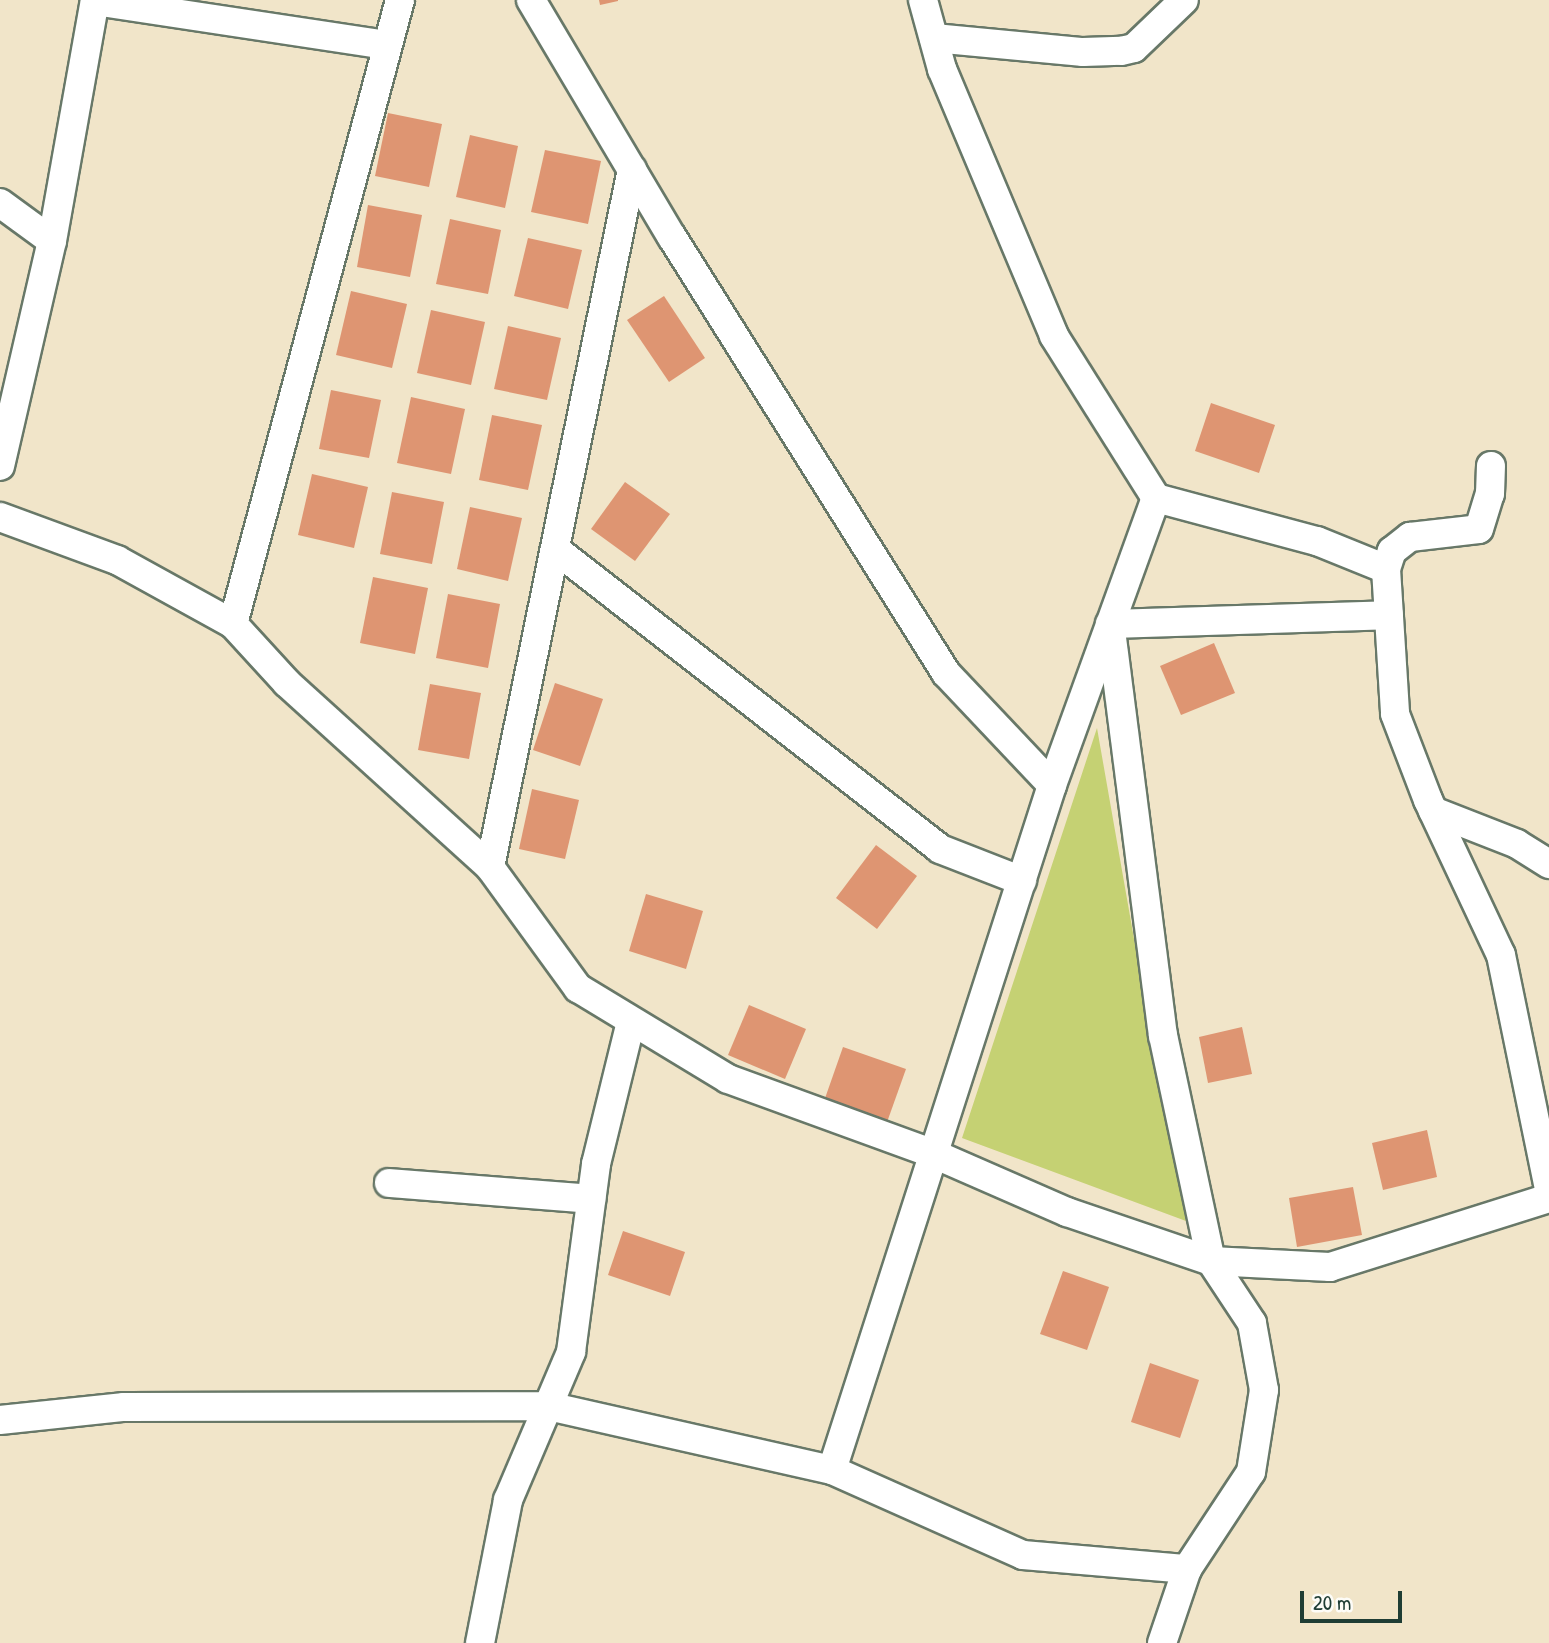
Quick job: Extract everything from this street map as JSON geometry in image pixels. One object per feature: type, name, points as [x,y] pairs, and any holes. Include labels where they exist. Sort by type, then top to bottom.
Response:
[{"type":"street","points":[[0,466],[52,241],[95,0],[387,46]]},
{"type":"street","points":[[233,624],[400,0]]},
{"type":"street","points":[[531,0],[632,169],[946,673],[1052,785]]},
{"type":"street","points":[[923,0],[942,69],[1054,336],[1156,498],[1317,541],[1386,569]]},
{"type":"street","points":[[934,38],[1083,52],[1121,51],[1134,48],[1184,0]]},
{"type":"street","points":[[491,867],[632,169]]},
{"type":"street","points":[[0,203],[52,241]]},
{"type":"street","points":[[1491,466],[1490,494],[1479,529],[1410,537],[1392,551],[1386,569],[1395,714],[1433,811],[1501,955],[1549,1189]]},
{"type":"street","points":[[832,1470],[1052,785],[1156,498]]},
{"type":"street","points":[[0,517],[117,560],[233,624],[287,683],[491,867],[579,988],[728,1079],[934,1154],[1067,1212],[1210,1261],[1330,1267],[1549,1198]]},
{"type":"street","points":[[555,549],[940,849],[1022,881]]},
{"type":"street","points":[[1110,624],[1389,615]]},
{"type":"street","points":[[1110,624],[1163,1036],[1210,1261],[1252,1323],[1264,1390],[1251,1472],[1187,1569],[1161,1643]]},
{"type":"street","points":[[1433,811],[1517,844],[1549,864]]},
{"type":"street","points":[[480,1643],[508,1500],[571,1352],[596,1164],[631,1020]]},
{"type":"street","points":[[389,1183],[591,1199]]},
{"type":"street","points":[[0,1420],[124,1407],[548,1406],[832,1470],[1023,1555],[1187,1569]]},
{"type":"green space","points":[[1097,728],[1143,990],[1186,1221],[962,1138]]},
{"type":"building","points":[[599,0],[618,0],[618,1],[600,5]]},
{"type":"building","points":[[388,113],[442,124],[429,187],[375,176]]},
{"type":"building","points":[[470,135],[518,146],[505,208],[456,197]]},
{"type":"building","points":[[545,150],[601,161],[588,224],[531,212]]},
{"type":"building","points":[[368,205],[422,215],[410,277],[357,267]]},
{"type":"building","points":[[450,219],[501,230],[488,294],[436,284]]},
{"type":"building","points":[[528,238],[582,250],[568,309],[514,296]]},
{"type":"building","points":[[351,291],[407,304],[392,368],[336,355]]},
{"type":"building","points":[[664,296],[705,358],[669,382],[627,320]]},
{"type":"building","points":[[431,310],[485,322],[471,385],[417,373]]},
{"type":"building","points":[[508,326],[561,338],[547,400],[494,389]]},
{"type":"building","points":[[331,390],[381,400],[369,458],[319,449]]},
{"type":"building","points":[[411,397],[465,409],[451,474],[397,463]]},
{"type":"building","points":[[1211,403],[1275,425],[1259,473],[1195,451]]},
{"type":"building","points":[[492,415],[542,425],[528,490],[479,480]]},
{"type":"building","points":[[312,474],[368,487],[354,548],[298,535]]},
{"type":"building","points":[[625,482],[670,514],[635,561],[591,529]]},
{"type":"building","points":[[392,492],[444,502],[432,564],[380,554]]},
{"type":"building","points":[[470,507],[522,518],[508,581],[457,569]]},
{"type":"building","points":[[373,577],[428,588],[415,654],[360,643]]},
{"type":"building","points":[[448,594],[500,604],[488,668],[436,658]]},
{"type":"building","points":[[1214,643],[1235,693],[1181,715],[1160,666]]},
{"type":"building","points":[[555,683],[603,699],[580,766],[533,750]]},
{"type":"building","points":[[430,684],[481,693],[469,759],[418,750]]},
{"type":"building","points":[[532,789],[579,800],[565,859],[519,849]]},
{"type":"building","points":[[876,845],[917,876],[877,929],[836,898]]},
{"type":"building","points":[[646,894],[703,911],[686,969],[629,951]]},
{"type":"building","points":[[749,1005],[806,1029],[785,1079],[728,1055]]},
{"type":"building","points":[[1242,1027],[1252,1074],[1208,1083],[1199,1037]]},
{"type":"building","points":[[843,1047],[906,1069],[886,1125],[823,1104]]},
{"type":"building","points":[[1427,1130],[1437,1177],[1383,1190],[1372,1143]]},
{"type":"building","points":[[1353,1187],[1362,1235],[1297,1247],[1289,1198]]},
{"type":"building","points":[[623,1231],[685,1252],[670,1296],[608,1275]]},
{"type":"building","points":[[1063,1271],[1109,1287],[1087,1350],[1040,1334]]},
{"type":"building","points":[[1150,1363],[1199,1380],[1180,1438],[1131,1422]]}]
